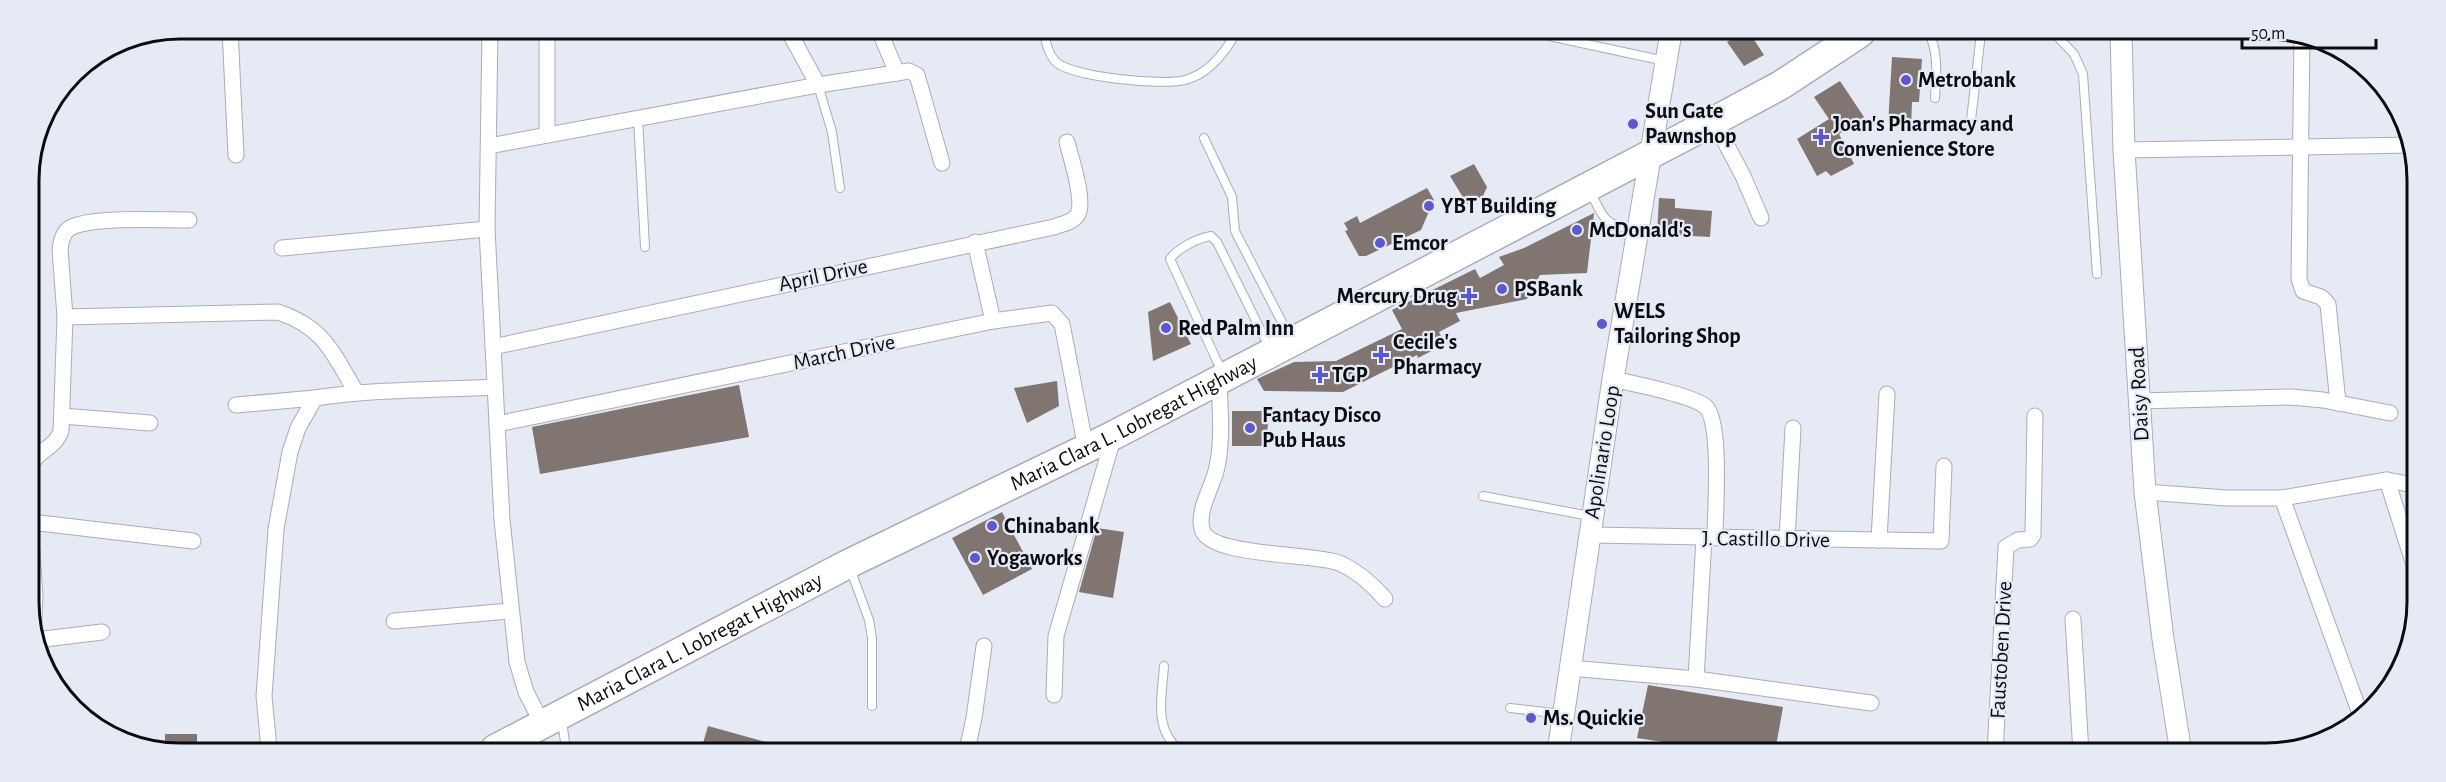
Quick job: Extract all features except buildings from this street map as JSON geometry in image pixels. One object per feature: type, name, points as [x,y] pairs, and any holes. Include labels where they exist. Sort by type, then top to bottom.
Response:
[{"type":"highway","name":"Maria Clara L. Lobregat Highway","points":[[506,743],[848,564],[1086,449],[1222,380],[1781,85],[1851,39]]},
{"type":"street","points":[[230,39],[236,155]]},
{"type":"street","points":[[490,39],[487,229],[510,611],[521,679],[552,718]]},
{"type":"street","points":[[547,39],[547,135]]},
{"type":"street","points":[[793,39],[818,85]]},
{"type":"street","points":[[883,39],[897,73]]},
{"type":"street","name":"Apolinario Loop","points":[[1559,743],[1613,379],[1670,39]]},
{"type":"street","name":"Daisy Road","points":[[2121,39],[2124,150],[2145,492],[2163,639],[2179,743]]},
{"type":"street","points":[[2302,44],[2299,279],[2302,291],[2321,297],[2328,304],[2336,362],[2338,403]]},
{"type":"street","points":[[489,146],[818,85],[909,71],[918,75],[942,164]]},
{"type":"street","points":[[1714,121],[1743,176],[1761,218]]},
{"type":"street","name":"April Drive","points":[[493,346],[1054,227],[1072,221],[1078,214],[1081,201],[1067,142]]},
{"type":"street","points":[[2124,150],[2402,145]]},
{"type":"street","points":[[39,453],[58,441],[62,416],[65,317],[60,249],[62,238],[69,229],[86,222],[189,220]]},
{"type":"street","points":[[282,248],[487,229]]},
{"type":"street","points":[[975,242],[993,321]]},
{"type":"street","points":[[65,317],[278,312],[299,319],[316,330],[328,345],[356,392]]},
{"type":"street","name":"March Drive","points":[[497,424],[993,321],[1046,313],[1057,316],[1062,324],[1086,449]]},
{"type":"street","points":[[1613,379],[1692,400],[1705,405],[1712,416],[1715,434],[1710,538],[1696,679]]},
{"type":"street","points":[[1222,380],[1220,450],[1217,468],[1201,514],[1202,531],[1210,540],[1235,548],[1338,562],[1369,580],[1385,599]]},
{"type":"street","points":[[236,405],[356,392],[495,387]]},
{"type":"street","points":[[1879,540],[1887,394]]},
{"type":"street","points":[[2139,400],[2291,397],[2390,413]]},
{"type":"street","points":[[269,743],[264,696],[276,529],[290,453],[298,428],[315,398]]},
{"type":"street","points":[[62,416],[150,423]]},
{"type":"street","name":"Faustoben Drive","points":[[1996,743],[2006,547],[2033,535],[2035,416]]},
{"type":"street","points":[[1787,539],[1792,428]]},
{"type":"street","points":[[1054,695],[1056,636],[1114,435]]},
{"type":"street","name":"J. Castillo Drive","points":[[1591,525],[1710,538],[1941,541],[1944,466]]},
{"type":"street","points":[[2145,492],[2227,498],[2282,498],[2387,480],[2407,484]]},
{"type":"street","points":[[2387,480],[2407,543]]},
{"type":"street","points":[[2282,498],[2358,709]]},
{"type":"street","points":[[39,523],[193,541]]},
{"type":"street","points":[[394,621],[510,611]]},
{"type":"street","points":[[2073,619],[2080,743]]},
{"type":"street","points":[[44,639],[102,632]]},
{"type":"street","points":[[969,743],[984,646]]},
{"type":"street","points":[[1570,668],[1696,679],[1871,703]]},
{"type":"lane","points":[[1045,39],[1055,61],[1073,72],[1153,82],[1185,80],[1208,67],[1224,54],[1233,39]]},
{"type":"lane","points":[[1563,39],[1666,61]]},
{"type":"lane","points":[[1932,39],[1936,61],[1935,99]]},
{"type":"lane","points":[[1970,129],[1980,39]]},
{"type":"lane","points":[[2060,39],[2074,54],[2083,74],[2097,274]]},
{"type":"lane","points":[[818,85],[832,132],[840,188]]},
{"type":"lane","points":[[638,118],[645,247]]},
{"type":"lane","points":[[1204,138],[1232,197],[1235,231],[1283,347]]},
{"type":"lane","points":[[1588,185],[1601,214],[1609,223],[1620,228],[1639,229]]},
{"type":"lane","points":[[1222,380],[1170,259],[1174,254],[1202,238],[1211,237],[1217,242],[1283,347]]},
{"type":"lane","points":[[1483,495],[1591,525]]},
{"type":"lane","points":[[848,564],[869,620],[872,638],[872,706]]},
{"type":"lane","points":[[1164,666],[1161,725],[1171,743]]},
{"type":"lane","points":[[1510,708],[1563,714]]},
{"type":"lane","points":[[552,718],[563,743]]},
{"type":"place","name":"Metrobank","points":[[1906,80]]},
{"type":"place","name":"Sun Gate Pawnshop","points":[[1633,124]]},
{"type":"place","name":"Joan's Pharmacy and Convenience Store","points":[[1821,137]]},
{"type":"place","name":"YBT Building","points":[[1429,206]]},
{"type":"place","name":"McDonald's","points":[[1577,230]]},
{"type":"place","name":"Emcor","points":[[1380,243]]},
{"type":"place","name":"PSBank","points":[[1502,289]]},
{"type":"place","name":"Mercury Drug","points":[[1469,296]]},
{"type":"place","name":"WELS Tailoring Shop","points":[[1602,324]]},
{"type":"place","name":"Red Palm Inn","points":[[1166,328]]},
{"type":"place","name":"Cecile's Pharmacy","points":[[1381,355]]},
{"type":"place","name":"TGP","points":[[1320,375]]},
{"type":"place","name":"Fantacy Disco Pub Haus","points":[[1250,428]]},
{"type":"place","name":"Chinabank","points":[[992,526]]},
{"type":"place","name":"Yogaworks","points":[[975,558]]},
{"type":"place","name":"Ms. Quickie","points":[[1531,718]]}]
